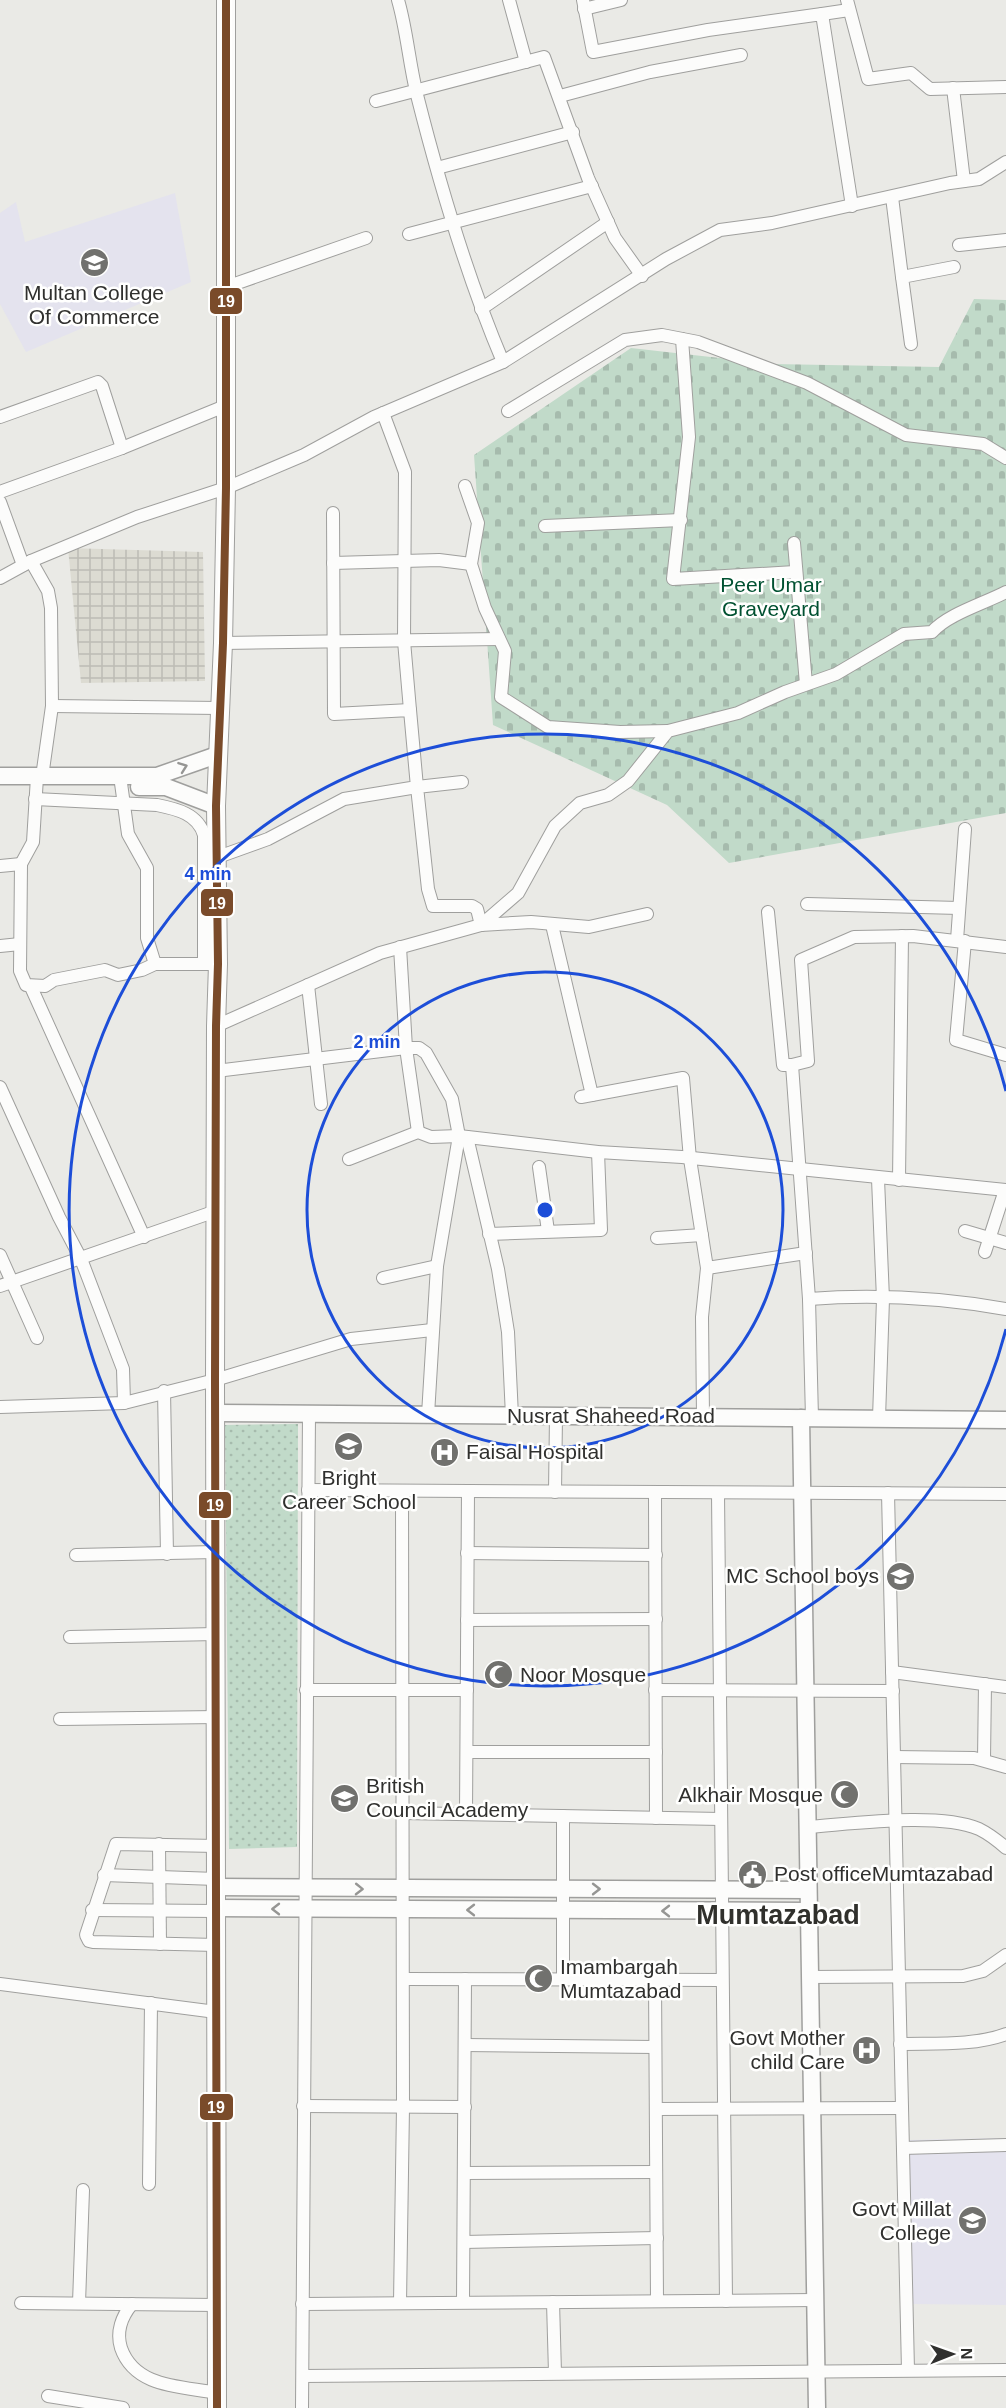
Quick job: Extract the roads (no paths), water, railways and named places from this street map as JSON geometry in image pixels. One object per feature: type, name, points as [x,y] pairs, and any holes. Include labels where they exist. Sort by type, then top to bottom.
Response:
[{"type":"main road","points":[[217,2401],[216,1026],[211,964],[218,857],[217,755],[223,643],[226,488],[226,0]]},
{"type":"street","points":[[398,0],[416,92],[451,223],[481,309],[503,362]]},
{"type":"street","points":[[509,0],[526,62]]},
{"type":"street","points":[[621,0],[584,4],[593,52],[708,30],[822,14],[848,5],[868,79],[911,73],[930,89],[1006,87]]},
{"type":"street","points":[[822,14],[852,206]]},
{"type":"street","points":[[560,96],[650,72],[741,55]]},
{"type":"street","points":[[376,101],[544,57],[592,186],[615,238],[642,276]]},
{"type":"street","points":[[953,88],[964,181]]},
{"type":"street","points":[[437,168],[573,132]]},
{"type":"street","points":[[0,578],[27,563],[137,517],[226,488],[304,455],[384,413],[503,362],[720,230],[772,223],[979,179],[1006,162]]},
{"type":"street","points":[[409,234],[592,186]]},
{"type":"street","points":[[892,197],[911,344]]},
{"type":"street","points":[[481,309],[608,222]]},
{"type":"street","points":[[226,287],[366,238]]},
{"type":"street","points":[[959,244],[1006,240]]},
{"type":"street","points":[[902,277],[954,267]]},
{"type":"street","points":[[508,411],[625,340],[662,335],[698,342],[807,383],[906,435],[983,444],[1006,458]]},
{"type":"street","points":[[682,339],[689,437],[674,579],[795,572]]},
{"type":"street","points":[[0,417],[98,382],[102,386],[122,448]]},
{"type":"street","points":[[0,492],[122,448],[225,406]]},
{"type":"street","points":[[384,413],[405,472],[407,538],[404,561],[404,641],[430,900],[433,906],[439,908],[472,906],[477,909],[481,925]]},
{"type":"street","points":[[465,486],[478,523],[471,564],[484,608],[505,651],[501,697],[548,727],[620,732],[668,731],[738,713],[806,684],[836,674],[904,634],[932,632],[943,620],[1006,592]]},
{"type":"street","points":[[0,502],[27,563],[48,591],[51,608],[52,706],[37,785],[33,842],[21,864],[20,970],[26,985],[31,987],[105,970],[118,975],[142,970],[155,964],[211,964],[202,827],[197,820],[174,809],[157,805],[124,805],[37,785],[0,776]]},
{"type":"street","points":[[333,513],[334,714],[410,710]]},
{"type":"street","points":[[545,526],[681,520]]},
{"type":"street","points":[[794,543],[806,684]]},
{"type":"street","points":[[333,563],[439,560],[471,564]]},
{"type":"street","points":[[223,643],[499,639]]},
{"type":"street","points":[[52,706],[219,708]]},
{"type":"street","points":[[481,925],[518,893],[555,826],[580,803],[609,795],[628,782],[668,731]]},
{"type":"street","points":[[0,786],[120,781],[157,776],[217,755]]},
{"type":"street","points":[[120,781],[128,834],[147,868],[147,938],[155,964]]},
{"type":"street","points":[[120,781],[166,787],[216,806]]},
{"type":"street","points":[[218,857],[268,838],[344,799],[462,782]]},
{"type":"street","points":[[965,829],[959,908],[961,941],[956,1040],[1006,1055]]},
{"type":"street","points":[[0,866],[21,864]]},
{"type":"street","points":[[807,904],[959,908]]},
{"type":"street","points":[[768,912],[783,1065],[808,1061],[801,960],[854,937],[902,936],[1006,947]]},
{"type":"street","points":[[216,1026],[380,953],[481,925],[531,922],[589,927],[647,914]]},
{"type":"street","points":[[552,925],[586,1096],[683,1078],[690,1159],[707,1268],[702,1317],[703,1417]]},
{"type":"street","points":[[899,1180],[902,936]]},
{"type":"street","points":[[0,946],[20,944]]},
{"type":"street","points":[[400,947],[406,1048],[418,1132]]},
{"type":"street","points":[[308,985],[321,1104]]},
{"type":"street","points":[[31,987],[144,1237]]},
{"type":"street","points":[[216,1071],[316,1057],[406,1048],[419,1048],[426,1053],[452,1099],[498,1269],[508,1332],[512,1416]]},
{"type":"street","points":[[792,1065],[809,1299],[807,1418],[802,1493],[817,2408]]},
{"type":"street","points":[[0,1087],[59,1217],[81,1259],[123,1369],[124,1403]]},
{"type":"street","points":[[349,1159],[418,1132],[431,1137],[463,1137],[598,1152],[1006,1190],[991,1240],[985,1252]]},
{"type":"street","points":[[428,1415],[437,1266],[463,1137]]},
{"type":"street","points":[[489,1234],[601,1230],[598,1152]]},
{"type":"street","points":[[539,1167],[548,1231]]},
{"type":"street","points":[[878,1179],[884,1299],[879,1418]]},
{"type":"street","points":[[6,1283],[216,1211]]},
{"type":"street","points":[[964,1231],[1006,1244]]},
{"type":"street","points":[[657,1238],[702,1235]]},
{"type":"street","points":[[707,1268],[806,1252]]},
{"type":"street","points":[[0,1255],[6,1283],[38,1338]]},
{"type":"street","points":[[383,1278],[437,1266]]},
{"type":"street","points":[[809,1299],[841,1296],[971,1303],[1006,1308]]},
{"type":"street","points":[[0,1407],[124,1403],[164,1391],[215,1380],[351,1339],[432,1330]]},
{"type":"street","points":[[164,1391],[167,1554]]},
{"type":"street","name":"Nusrat Shaheed Road","points":[[216,1413],[1006,1419]]},
{"type":"street","points":[[302,2408],[309,1413]]},
{"type":"street","points":[[555,1416],[555,1492]]},
{"type":"street","points":[[308,1490],[1006,1494]]},
{"type":"street","points":[[400,2303],[403,2107],[402,1491]]},
{"type":"street","points":[[466,1814],[468,1491]]},
{"type":"street","points":[[656,1492],[656,1818]]},
{"type":"street","points":[[718,1493],[726,2301]]},
{"type":"street","points":[[888,1493],[908,2370]]},
{"type":"street","points":[[76,1555],[215,1552]]},
{"type":"street","points":[[467,1553],[656,1555]]},
{"type":"street","points":[[467,1620],[656,1619]]},
{"type":"street","points":[[70,1637],[216,1634]]},
{"type":"street","points":[[892,1672],[1006,1687]]},
{"type":"street","points":[[984,1759],[985,1684]]},
{"type":"street","points":[[306,1690],[467,1690]]},
{"type":"street","points":[[656,1690],[893,1691]]},
{"type":"street","points":[[60,1719],[217,1717]]},
{"type":"street","points":[[466,1752],[656,1752]]},
{"type":"street","points":[[894,1758],[984,1759],[1006,1767]]},
{"type":"street","points":[[403,1813],[721,1819]]},
{"type":"street","points":[[563,1980],[564,1816]]},
{"type":"street","points":[[807,1827],[896,1822],[959,1824],[978,1829],[1006,1848]]},
{"type":"street","points":[[216,1846],[116,1844],[86,1935],[89,1941],[216,1946]]},
{"type":"street","points":[[159,1844],[160,1944]]},
{"type":"street","points":[[104,1875],[304,1888],[808,1890]]},
{"type":"street","points":[[93,1910],[808,1911]]},
{"type":"street","points":[[809,1977],[963,1976],[983,1971],[1006,1955]]},
{"type":"street","points":[[403,1979],[722,1980]]},
{"type":"street","points":[[463,2302],[465,1979]]},
{"type":"street","points":[[655,1980],[657,2301]]},
{"type":"street","points":[[0,1984],[216,2012]]},
{"type":"street","points":[[149,2184],[151,2003]]},
{"type":"street","points":[[900,2044],[947,2043],[996,2038],[1006,2034]]},
{"type":"street","points":[[465,2045],[655,2046]]},
{"type":"street","points":[[303,2106],[465,2107]]},
{"type":"street","points":[[656,2109],[902,2108]]},
{"type":"street","points":[[903,2148],[1006,2145]]},
{"type":"street","points":[[464,2172],[656,2172]]},
{"type":"street","points":[[79,2303],[83,2190]]},
{"type":"street","points":[[464,2242],[657,2238]]},
{"type":"street","points":[[302,2304],[815,2300]]},
{"type":"street","points":[[553,2302],[555,2373]]},
{"type":"street","points":[[21,2303],[217,2305]]},
{"type":"street","points":[[132,2304],[120,2324],[120,2342],[125,2359],[137,2374],[217,2401]]},
{"type":"street","points":[[303,2376],[1006,2370]]},
{"type":"street","points":[[48,2396],[123,2408]]},
{"type":"place","name":"Multan College Of Commerce","points":[[94,262]]},
{"type":"place","name":"Bright Career School","points":[[349,1447]]},
{"type":"place","name":"Faisal Hospital","points":[[445,1452]]},
{"type":"place","name":"MC School boys","points":[[900,1576]]},
{"type":"place","name":"Noor Mosque","points":[[499,1675]]},
{"type":"place","name":"Alkhair Mosque","points":[[844,1795]]},
{"type":"place","name":"British Council Academy","points":[[345,1798]]},
{"type":"place","name":"Post officeMumtazabad","points":[[753,1874]]},
{"type":"place","name":"Imambargah Mumtazabad","points":[[539,1979]]},
{"type":"place","name":"Govt Mother child Care","points":[[866,2050]]},
{"type":"place","name":"Govt Millat College","points":[[972,2221]]},
{"type":"district","name":"Mumtazabad","points":[[778,1915]]},
{"type":"park label","name":"Peer Umar Graveyard","points":[[771,597]]}]
